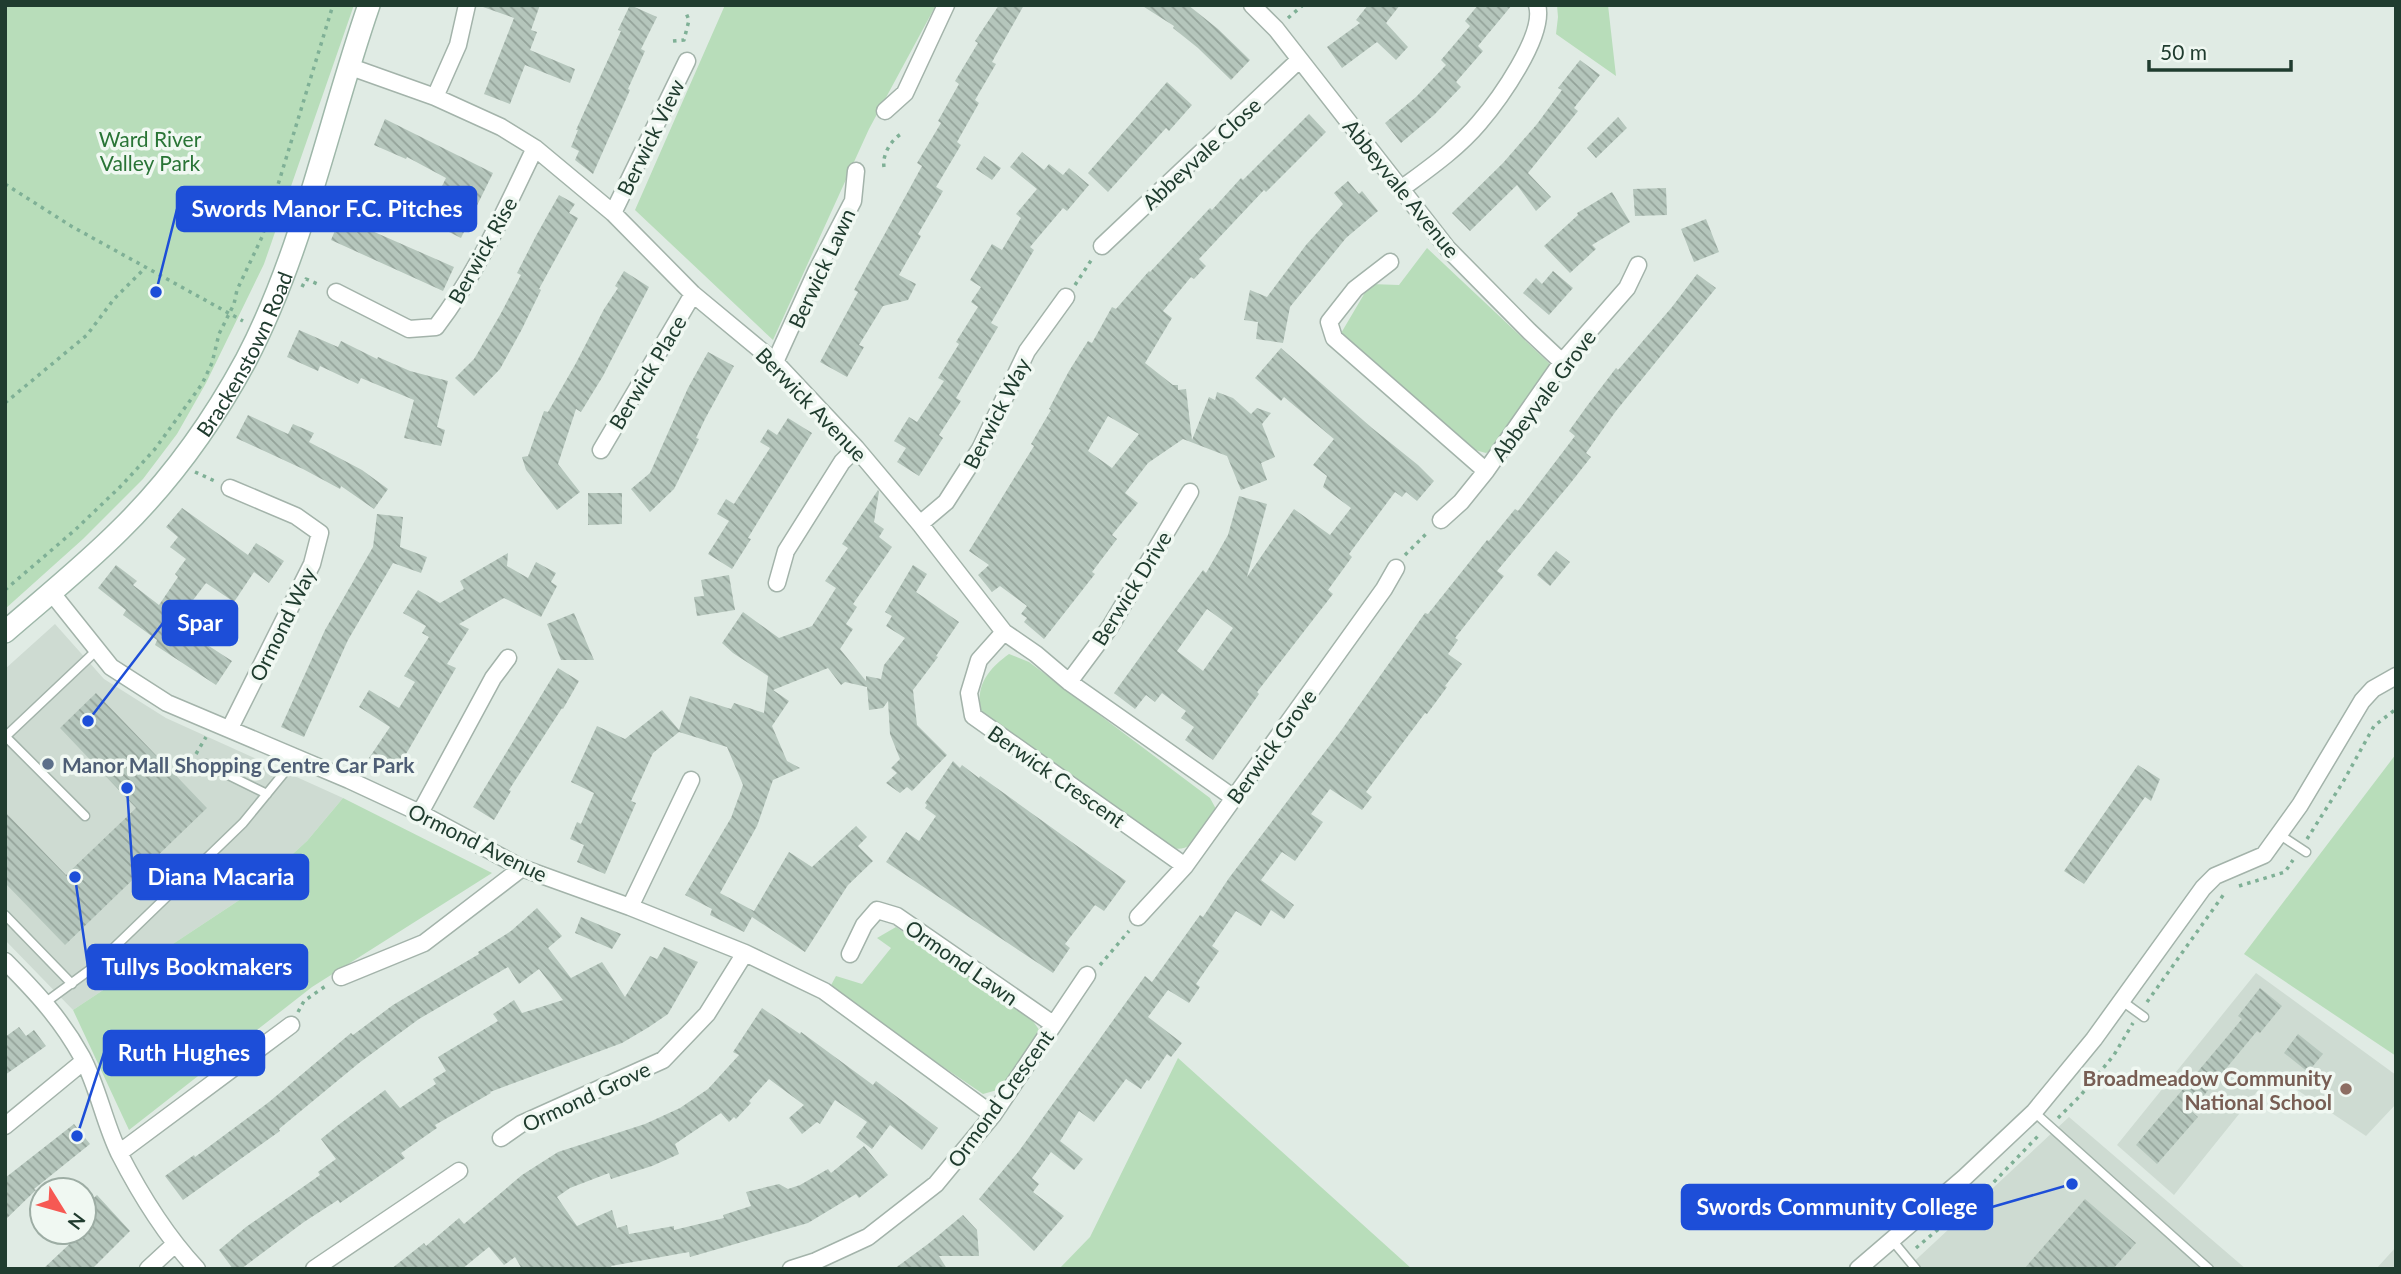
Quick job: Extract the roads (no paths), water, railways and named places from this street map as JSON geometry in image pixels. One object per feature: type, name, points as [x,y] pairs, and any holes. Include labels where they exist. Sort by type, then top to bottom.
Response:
[{"type":"street","name":"Brackenstown Road","points":[[5,632],[120,531],[210,420],[245,362],[286,271],[369,5]]},
{"type":"street","points":[[435,97],[458,45],[467,5]]},
{"type":"street","points":[[885,111],[905,93],[946,5]]},
{"type":"street","name":"Abbeyvale Avenue","points":[[1252,5],[1276,29],[1448,249],[1562,362]]},
{"type":"street","points":[[1401,189],[1441,159],[1478,124],[1516,70],[1535,31],[1539,9],[1537,5]]},
{"type":"street","name":"Abbeyvale Close","points":[[1102,246],[1299,60]]},
{"type":"street","name":"Berwick View","points":[[613,213],[687,61]]},
{"type":"street","name":"Berwick Avenue","points":[[348,66],[435,97],[500,127],[535,148],[613,213],[694,295],[775,362],[856,448],[920,524],[1004,632],[1036,653],[1069,682],[1234,798]]},
{"type":"street","name":"Berwick Rise","points":[[336,292],[409,329],[436,327],[484,253],[535,148]]},
{"type":"street","name":"Berwick Lawn","points":[[775,362],[816,272],[853,201],[856,171]]},
{"type":"street","points":[[1390,262],[1355,289],[1329,322],[1334,338],[1486,471]]},
{"type":"street","name":"Abbeyvale Grove","points":[[1441,520],[1461,502],[1486,471],[1562,362],[1628,288],[1638,265]]},
{"type":"street","name":"Berwick Place","points":[[601,450],[694,295]]},
{"type":"street","name":"Berwick Way","points":[[920,524],[946,502],[981,449],[1027,351],[1066,296]]},
{"type":"street","points":[[777,583],[786,551],[842,463],[856,448]]},
{"type":"street","name":"Ormond Way","points":[[222,725],[312,564],[320,533],[296,516],[230,488]]},
{"type":"street","name":"Berwick Drive","points":[[1069,682],[1110,627],[1190,492]]},
{"type":"street","name":"Berwick Grove","points":[[1138,917],[1185,866],[1384,589],[1396,568]]},
{"type":"street","name":"Ormond Avenue","points":[[51,592],[111,667],[167,703],[297,757],[420,813],[522,868],[745,953],[824,991],[993,1115]]},
{"type":"street","name":"Berwick Crescent","points":[[1004,632],[979,660],[969,694],[973,716],[1185,866]]},
{"type":"street","points":[[420,813],[494,678],[508,659]]},
{"type":"street","points":[[1858,1269],[1965,1177],[2034,1112],[2094,1039],[2203,888],[2215,876],[2264,855],[2280,835],[2362,701],[2373,689],[2396,676]]},
{"type":"street","points":[[630,907],[691,780]]},
{"type":"street","points":[[341,977],[424,943],[522,868]]},
{"type":"street","name":"Ormond Lawn","points":[[850,954],[864,925],[877,910],[897,916],[1053,1024]]},
{"type":"street","name":"Ormond Grove","points":[[501,1138],[521,1124],[663,1060],[707,1014],[745,953]]},
{"type":"street","points":[[5,961],[46,1002],[65,1029],[84,1061],[119,1153],[174,1245],[197,1269]]},
{"type":"street","name":"Ormond Crescent","points":[[791,1269],[816,1261],[868,1237],[936,1184],[993,1115],[1087,975]]},
{"type":"street","points":[[119,1153],[291,1025]]},
{"type":"street","points":[[5,1126],[84,1061]]},
{"type":"street","points":[[314,1269],[459,1171]]},
{"type":"street","points":[[148,1269],[174,1245]]},
{"type":"lane","points":[[85,816],[5,737],[97,650]]},
{"type":"lane","points":[[46,1002],[95,966],[243,824],[297,757]]},
{"type":"lane","points":[[206,764],[267,794]]},
{"type":"lane","points":[[2280,835],[2303,850]]},
{"type":"lane","points":[[5,915],[72,984]]},
{"type":"lane","points":[[2122,1001],[2141,1015]]},
{"type":"lane","points":[[2034,1112],[2209,1269]]},
{"type":"lane","points":[[1892,1240],[1916,1269]]},
{"type":"place","name":"Swords Manor F.C. Pitches","points":[[156,292]]},
{"type":"place","name":"Spar","points":[[88,721]]},
{"type":"place","name":"Manor Mall Shopping Centre Car Park","points":[[48,764]]},
{"type":"place","name":"Diana Macaria","points":[[127,788]]},
{"type":"place","name":"Tullys Bookmakers","points":[[75,877]]},
{"type":"place","name":"Broadmeadow Community National School","points":[[2346,1089]]},
{"type":"place","name":"Ruth Hughes","points":[[77,1136]]},
{"type":"place","name":"Swords Community College","points":[[2072,1184]]},
{"type":"park label","name":"Ward River Valley Park","points":[[150,150]]}]
